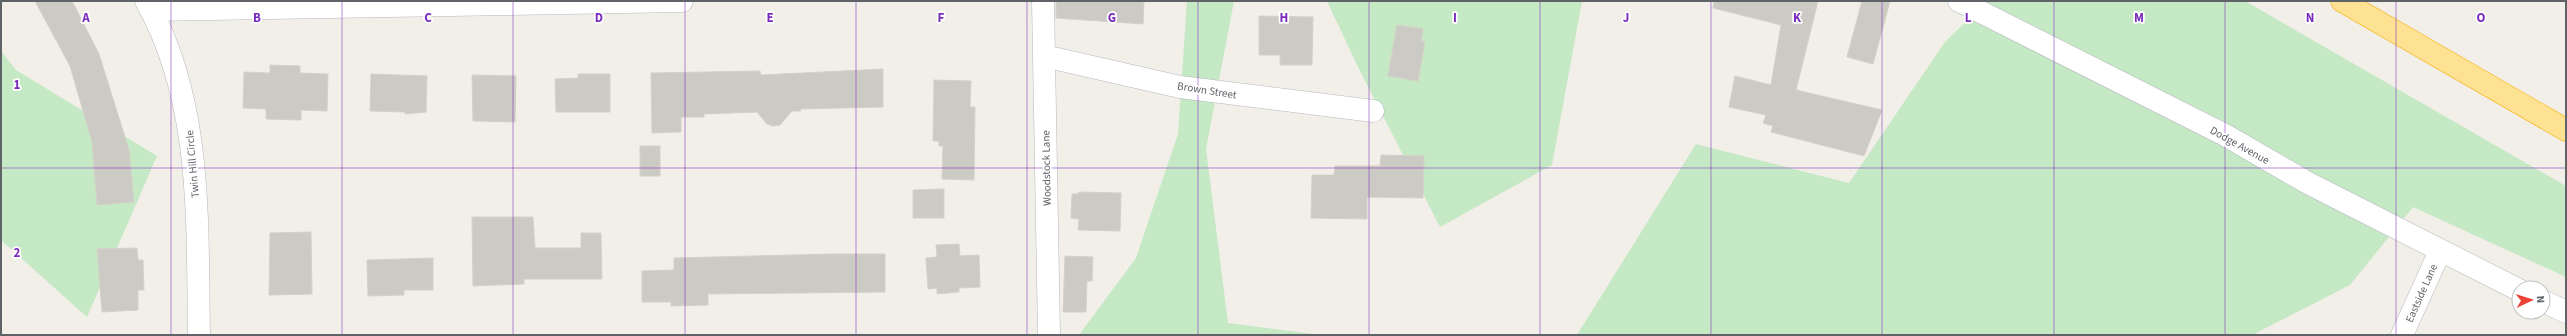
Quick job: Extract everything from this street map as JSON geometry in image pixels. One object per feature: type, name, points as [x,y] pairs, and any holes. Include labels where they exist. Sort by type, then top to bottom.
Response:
[{"type":"highway","points":[[2342,1],[2566,130]]},
{"type":"street","points":[[149,6],[682,1]]},
{"type":"street","name":"Woodstock Lane","points":[[1043,1],[1049,335]]},
{"type":"street","name":"Dodge Avenue","points":[[1959,1],[2218,132],[2308,183],[2511,286]]},
{"type":"street","name":"Twin Hill Circle","points":[[149,6],[169,51],[176,73],[183,96],[191,142],[198,249],[199,335]]},
{"type":"street","name":"Brown Street","points":[[1044,56],[1180,87],[1373,111]]},
{"type":"street","name":"Eastside Lane","points":[[2402,335],[2440,250]]},
{"type":"street","points":[[2551,305],[2566,312]]},
{"type":"green space","points":[[1187,1],[1234,1],[1206,149],[1228,323],[1321,335],[1079,335],[1136,258],[1178,134]]},
{"type":"green space","points":[[1327,1],[1582,1],[1552,165],[1440,227],[1358,67]]},
{"type":"green space","points":[[1987,1],[2245,1],[2566,186],[2566,277],[2413,207],[2350,285],[2252,335],[1577,335],[1696,144],[1849,183],[1945,42]]},
{"type":"green space","points":[[1,51],[16,70],[157,156],[87,317],[1,240]]},
{"type":"building","points":[[35,1],[72,1],[99,54],[129,150],[134,202],[97,205],[92,142],[70,66]]},
{"type":"building","points":[[1056,1],[1144,1],[1143,24],[1056,18]]},
{"type":"building","points":[[1714,1],[1818,1],[1796,90],[1882,110],[1864,156],[1771,132],[1773,126],[1763,123],[1766,115],[1729,107],[1735,76],[1771,85],[1781,25],[1713,8]]},
{"type":"building","points":[[1862,1],[1890,1],[1873,64],[1847,57]]},
{"type":"building","points":[[1259,16],[1313,17],[1312,65],[1280,65],[1280,55],[1259,55]]},
{"type":"building","points":[[1397,25],[1423,29],[1421,41],[1425,42],[1418,81],[1388,76]]},
{"type":"building","points":[[270,65],[300,66],[300,73],[328,74],[327,111],[301,110],[301,120],[266,119],[266,109],[243,108],[244,72],[270,73]]},
{"type":"building","points":[[883,69],[883,107],[800,109],[801,111],[792,111],[780,125],[773,126],[767,124],[757,112],[704,114],[704,117],[681,117],[681,132],[652,133],[651,73],[760,71],[761,75]]},
{"type":"building","points":[[371,74],[427,76],[426,112],[405,114],[405,112],[370,111]]},
{"type":"building","points":[[578,74],[610,74],[610,112],[556,112],[555,79],[578,78]]},
{"type":"building","points":[[472,75],[516,76],[515,122],[473,121]]},
{"type":"building","points":[[934,80],[971,81],[970,107],[975,107],[974,180],[942,179],[943,146],[939,146],[939,141],[933,141]]},
{"type":"building","points":[[640,146],[660,146],[660,176],[640,176]]},
{"type":"building","points":[[1381,155],[1424,156],[1423,198],[1367,197],[1367,219],[1311,218],[1312,175],[1334,175],[1335,166],[1380,166]]},
{"type":"building","points":[[944,189],[944,218],[913,218],[913,190]]},
{"type":"building","points":[[1079,192],[1121,193],[1120,231],[1078,230],[1079,219],[1071,218],[1072,194],[1078,194]]},
{"type":"building","points":[[472,217],[533,217],[535,248],[581,248],[581,233],[601,233],[602,279],[524,279],[524,284],[473,286]]},
{"type":"building","points":[[311,232],[312,294],[269,295],[270,233]]},
{"type":"building","points":[[959,244],[960,256],[979,255],[980,287],[959,288],[959,292],[937,294],[937,288],[928,289],[926,258],[937,257],[936,245]]},
{"type":"building","points":[[137,248],[138,260],[143,260],[144,290],[138,290],[138,310],[102,312],[97,249]]},
{"type":"building","points":[[885,254],[885,292],[708,294],[708,305],[671,306],[671,302],[642,302],[642,271],[674,270],[674,258]]},
{"type":"building","points":[[1065,256],[1093,257],[1092,281],[1087,281],[1086,312],[1063,312]]},
{"type":"building","points":[[433,258],[433,290],[404,290],[404,295],[368,296],[367,260]]}]
